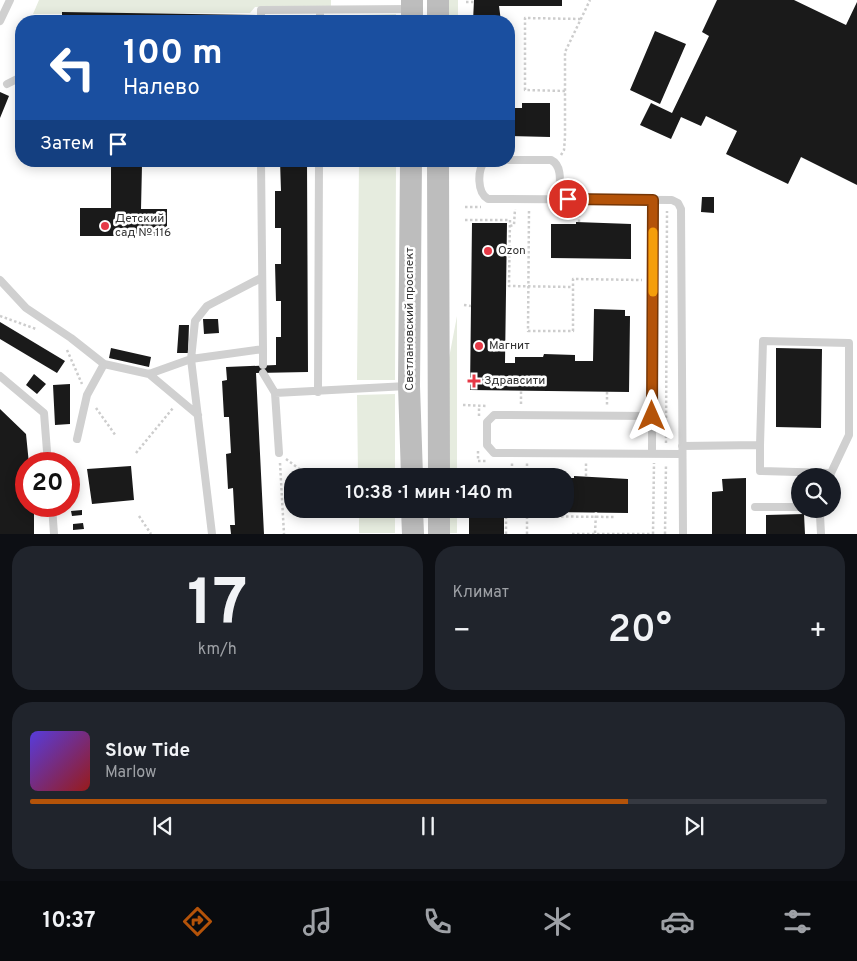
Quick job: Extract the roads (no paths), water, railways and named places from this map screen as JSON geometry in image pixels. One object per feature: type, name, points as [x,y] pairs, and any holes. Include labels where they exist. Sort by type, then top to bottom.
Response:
[{"type":"main road","points":[[438,0],[438,15]]},
{"type":"main road","name":"Светлановский проспект","points":[[411,167],[409,386],[412,468]]},
{"type":"main road","points":[[438,167],[439,468]]},
{"type":"main road","points":[[412,518],[413,534]]},
{"type":"main road","points":[[439,518],[439,534]]},
{"type":"lane","points":[[0,21],[10,0]]},
{"type":"lane","points":[[261,15],[261,10],[412,10]]},
{"type":"lane","points":[[320,10],[320,15]]},
{"type":"lane","points":[[7,84],[15,80]]},
{"type":"lane","points":[[515,160],[551,160],[556,162],[559,168],[558,199]]},
{"type":"lane","points":[[261,167],[263,369],[275,393],[279,453]]},
{"type":"lane","points":[[318,392],[319,167]]},
{"type":"lane","points":[[481,167],[480,191],[483,196],[488,198],[668,200],[678,203],[681,209],[682,534]]},
{"type":"lane","points":[[653,200],[653,454]]},
{"type":"lane","points":[[212,534],[191,359],[194,321],[207,306],[261,278]]},
{"type":"lane","points":[[0,280],[26,308],[71,338],[104,364],[149,374],[198,416]]},
{"type":"lane","points":[[763,341],[849,343],[849,435],[830,473],[760,471],[760,446],[763,341]]},
{"type":"lane","points":[[149,374],[191,359],[263,350]]},
{"type":"lane","points":[[77,439],[87,395],[104,364]]},
{"type":"lane","points":[[0,376],[44,413],[47,452]]},
{"type":"lane","points":[[275,393],[409,386]]},
{"type":"lane","points":[[652,416],[494,415],[487,422],[487,445],[489,450],[494,453],[653,454],[666,454],[682,450],[760,446]]},
{"type":"lane","points":[[755,507],[791,507]]},
{"type":"lane","points":[[53,517],[54,534]]},
{"type":"lane","points":[[820,518],[821,534]]},
{"type":"place","name":"Детский сад № 116","points":[[105,226]]},
{"type":"place","name":"Ozon","points":[[488,251]]},
{"type":"place","name":"Магнит","points":[[479,346]]},
{"type":"place","name":"Здравсити","points":[[474,381]]}]
